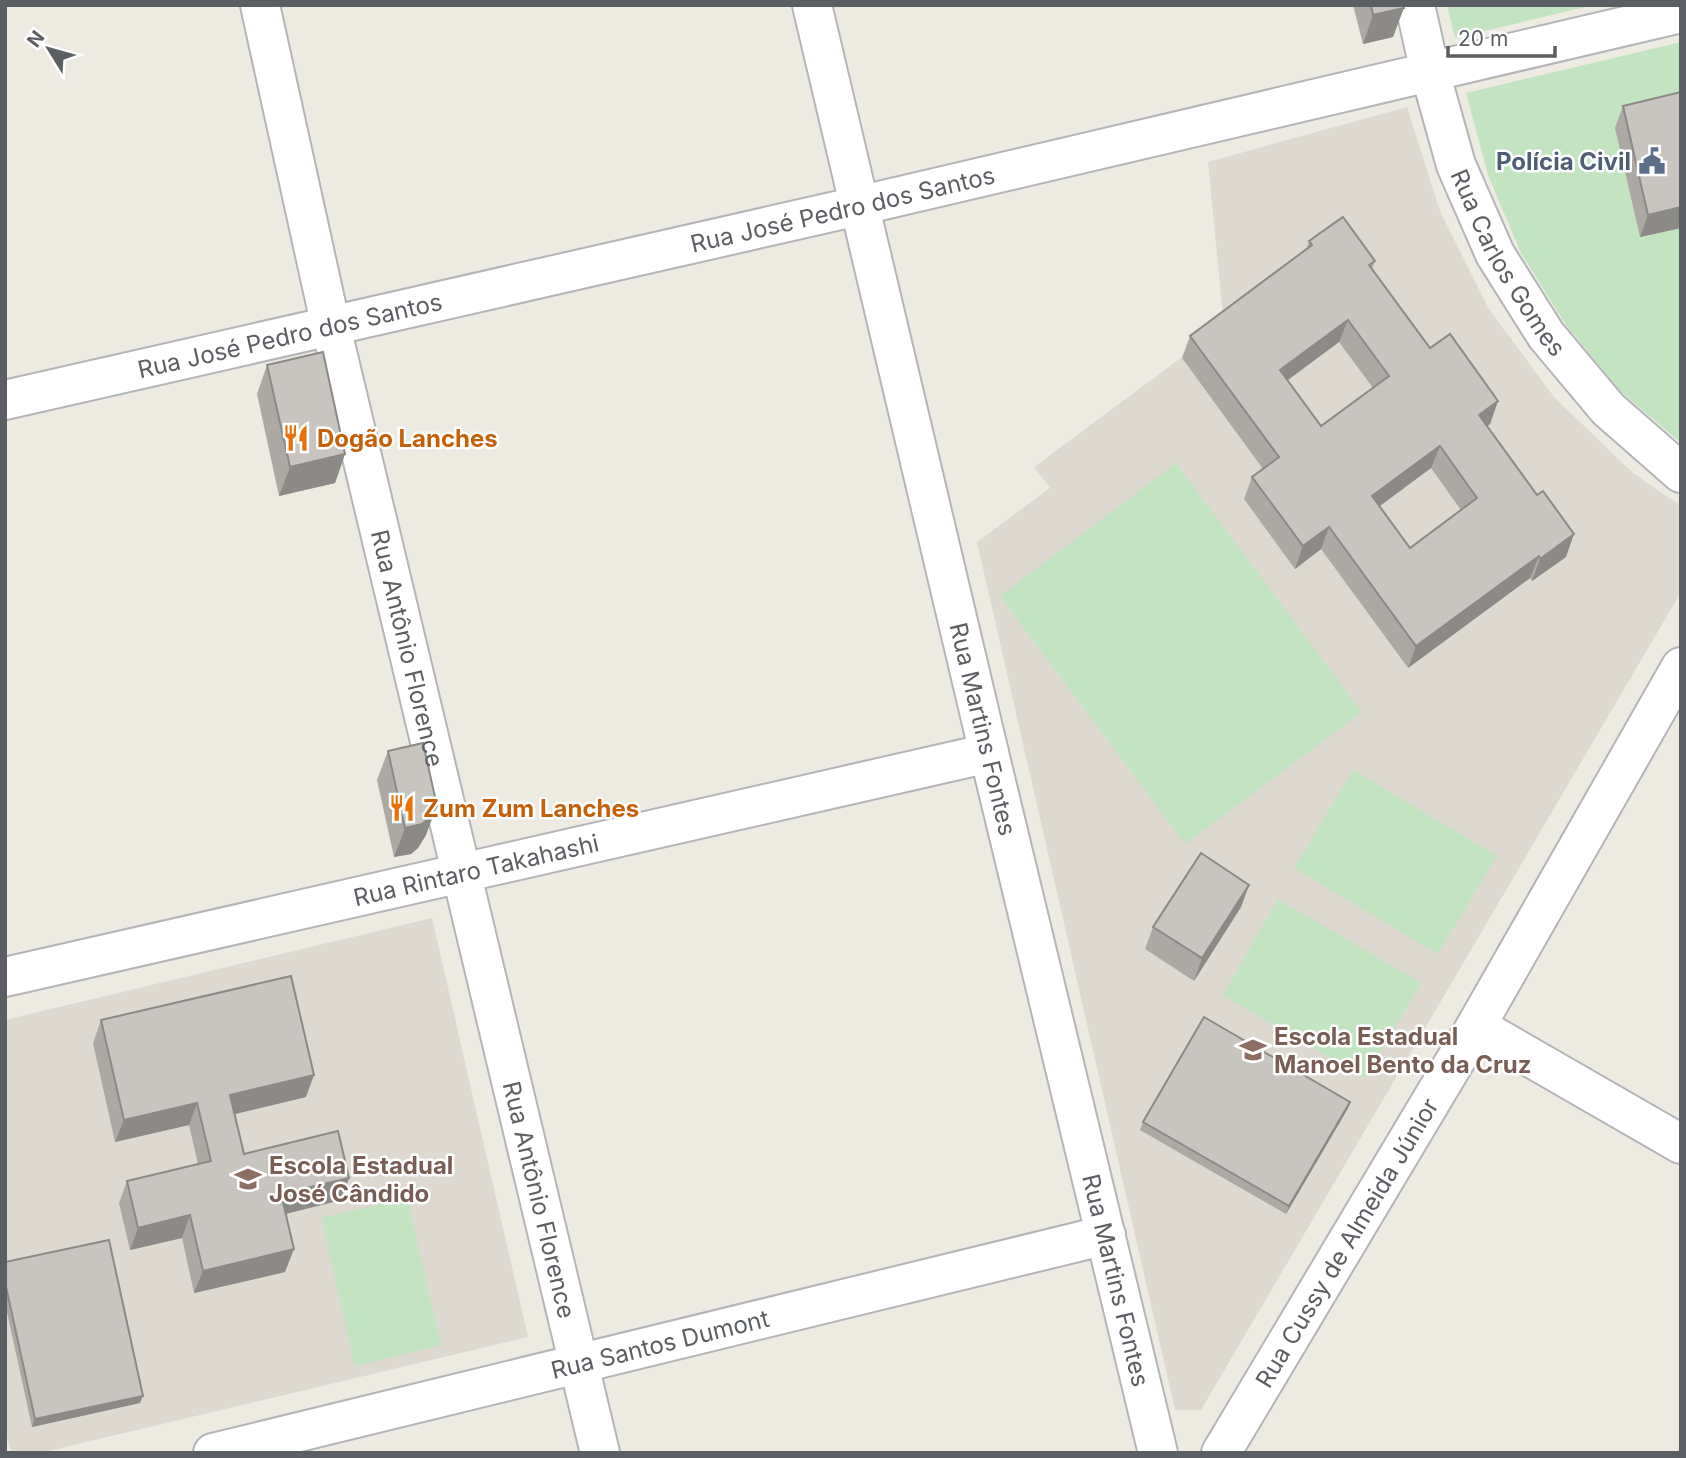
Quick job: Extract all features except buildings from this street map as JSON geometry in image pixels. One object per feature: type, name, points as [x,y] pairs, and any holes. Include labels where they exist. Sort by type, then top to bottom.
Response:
[{"type":"street","name":"Rua Antônio Florence","points":[[260,5],[331,327],[600,1453]]},
{"type":"street","name":"Rua Martins Fontes","points":[[811,5],[1158,1453]]},
{"type":"street","name":"Rua Carlos Gomes","points":[[1415,5],[1430,72],[1456,165],[1495,254],[1546,335],[1608,409],[1681,472]]},
{"type":"street","name":"Rua José Pedro dos Santos","points":[[5,400],[858,206],[1681,13]]},
{"type":"street","name":"Rua Cussy de Almeida Júnior","points":[[1221,1453],[1476,1026],[1681,667]]},
{"type":"street","name":"Rua Rintaro Takahashi","points":[[5,977],[989,754]]},
{"type":"street","points":[[1476,1026],[1681,1144]]},
{"type":"street","name":"Rua Santos Dumont","points":[[213,1453],[1107,1235]]},
{"type":"shaded area","name":"Escola Estadual Manoel Bento da Cruz","points":[[1407,107],[1440,211],[1489,309],[1554,397],[1633,473],[1681,506],[1681,592],[1201,1410],[1175,1410],[977,542],[1050,488],[1034,467],[1224,326],[1208,162]]},
{"type":"shaded area","name":"Escola Estadual José Cândido","points":[[432,918],[528,1337],[40,1453],[11,1453],[5,1428],[5,1020]]},
{"type":"green space","points":[[1447,5],[1594,5],[1455,38]]},
{"type":"green space","points":[[1681,42],[1681,443],[1619,390],[1566,325],[1521,253],[1488,175],[1466,93]]},
{"type":"green space","points":[[1176,463],[1362,712],[1185,844],[1000,596]]},
{"type":"green space","points":[[1353,770],[1497,856],[1438,954],[1294,868]]},
{"type":"green space","points":[[1278,899],[1421,983],[1365,1078],[1223,995]]},
{"type":"green space","points":[[407,1198],[441,1345],[355,1366],[321,1218]]},
{"type":"place","name":"Polícia Civil","points":[[1652,161]]},
{"type":"place","name":"Dogão Lanches","points":[[296,438]]},
{"type":"place","name":"Zum Zum Lanches","points":[[402,808]]},
{"type":"place","name":"Escola Estadual Manoel Bento da Cruz","points":[[1253,1050]]},
{"type":"place","name":"Escola Estadual José Cândido","points":[[248,1179]]}]
